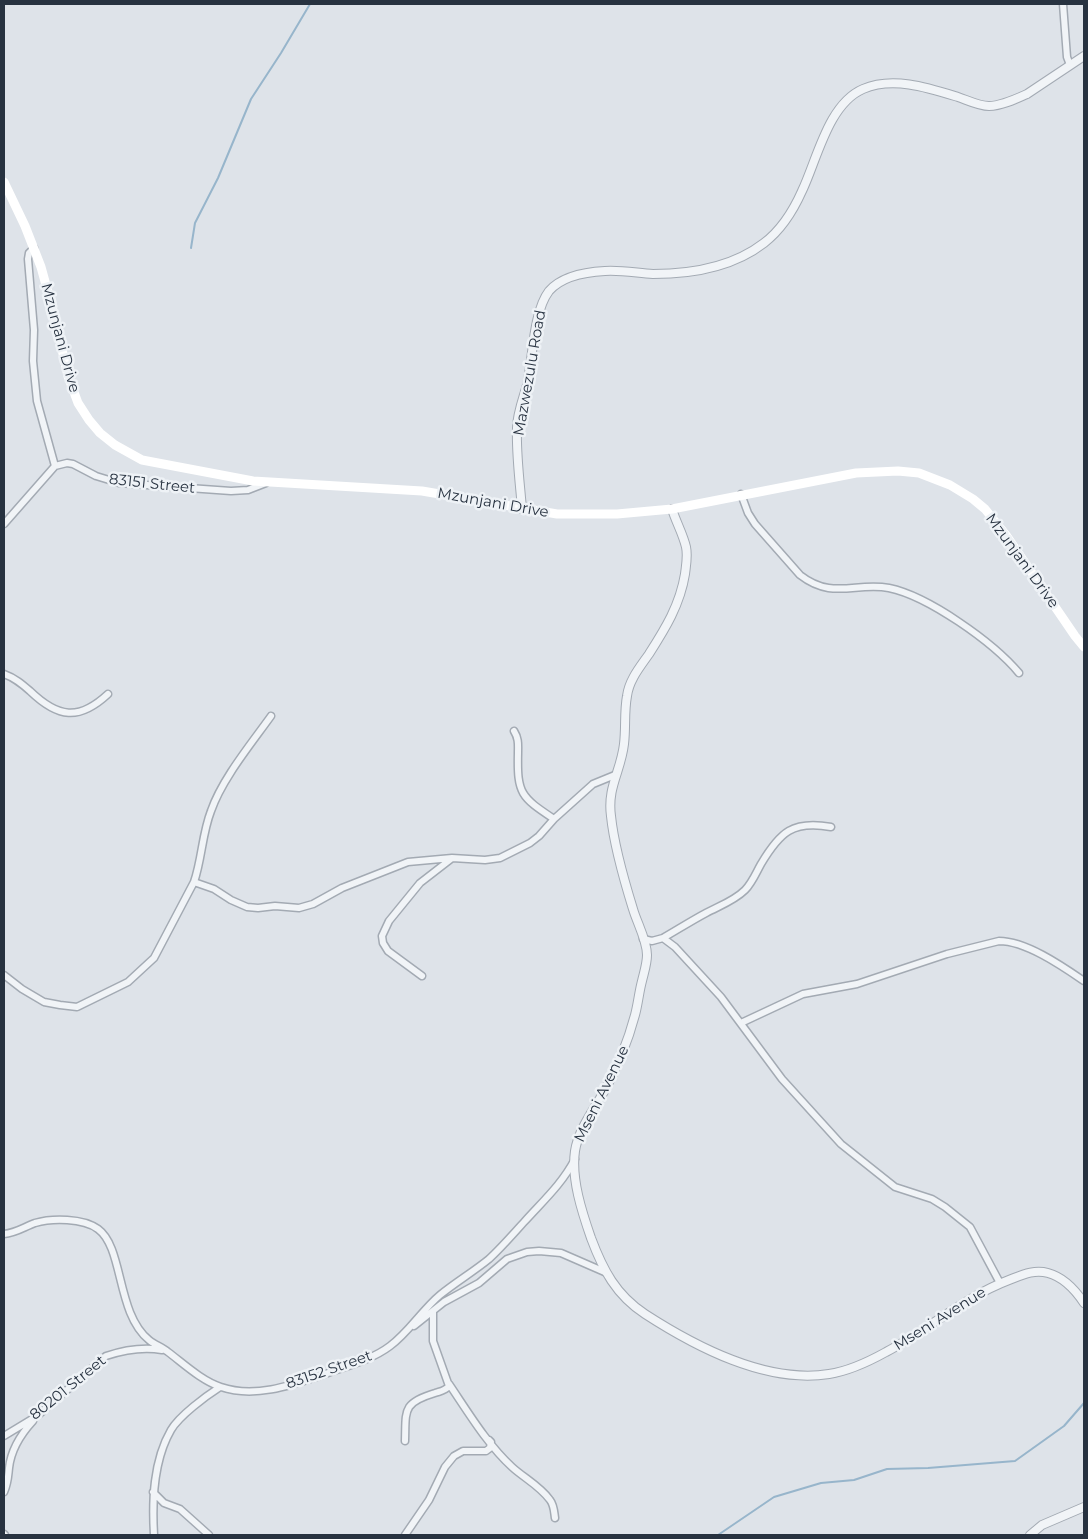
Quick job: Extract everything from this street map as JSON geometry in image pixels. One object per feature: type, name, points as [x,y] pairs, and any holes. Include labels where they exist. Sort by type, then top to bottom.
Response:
[{"type":"main road","name":"Mzunjani Drive","points":[[4,182],[34,248],[49,295],[68,376],[78,403],[100,433],[132,456],[153,464],[269,482],[422,491],[557,514],[617,514],[672,509],[856,473],[898,471],[919,473],[937,479],[973,499],[995,520],[1084,647]]},
{"type":"street","points":[[1063,4],[1067,56],[1070,65]]},
{"type":"street","name":"Mazwezulu Road","points":[[522,509],[517,425],[531,366],[540,309],[550,290],[558,283],[581,274],[606,271],[654,274],[707,270],[738,258],[764,243],[782,225],[802,191],[819,145],[831,124],[844,104],[862,89],[882,83],[897,83],[923,87],[990,106],[1017,99],[1027,94],[1084,56]]},
{"type":"street","points":[[4,524],[55,466],[37,401],[33,361],[32,287],[28,259],[29,253],[34,248]]},
{"type":"street","name":"83151 Street","points":[[55,466],[67,463],[73,464],[96,476],[119,484],[239,491],[269,482]]},
{"type":"street","points":[[741,494],[748,513],[755,524],[800,575],[808,581],[828,589],[877,587],[889,588],[912,595],[943,612],[994,647],[1019,673]]},
{"type":"street","name":"Mseni Avenue","points":[[672,509],[687,552],[684,580],[678,604],[630,684],[626,697],[624,747],[610,795],[611,817],[629,896],[646,948],[647,959],[636,1013],[628,1039],[616,1069],[581,1133],[575,1151],[575,1174],[582,1207],[590,1235],[607,1274],[614,1286],[632,1305],[721,1357],[755,1368],[813,1376],[846,1371],[887,1352],[969,1299],[1022,1274],[1035,1272],[1051,1273],[1067,1284],[1084,1303]]},
{"type":"street","points":[[4,674],[13,678],[47,706],[59,712],[76,713],[96,705],[108,694]]},
{"type":"street","points":[[4,974],[22,989],[44,1002],[77,1006],[85,1004],[128,982],[146,968],[154,958],[194,882],[201,858],[206,826],[216,797],[271,716]]},
{"type":"street","points":[[514,731],[518,740],[521,791],[529,802],[554,819]]},
{"type":"street","points":[[194,882],[214,889],[232,900],[247,906],[299,908],[313,904],[342,888],[408,862],[452,858],[494,859],[509,854],[530,843],[593,784],[615,775]]},
{"type":"street","points":[[643,939],[652,942],[663,938],[725,904],[745,890],[773,844],[791,828],[806,824],[831,827]]},
{"type":"street","points":[[422,976],[388,951],[383,943],[383,932],[389,921],[420,882],[452,858]]},
{"type":"street","points":[[663,938],[684,956],[741,1023],[782,1079],[841,1144],[895,1187],[932,1199],[970,1227],[1000,1283]]},
{"type":"street","points":[[741,1023],[803,994],[857,984],[947,954],[999,941],[1019,944],[1084,981]]},
{"type":"street","name":"83152 Street","points":[[407,1331],[439,1296],[487,1260],[507,1242],[566,1176],[575,1159]]},
{"type":"street","points":[[4,1234],[24,1230],[37,1223],[55,1220],[85,1223],[98,1229],[108,1240],[131,1316],[149,1340],[166,1350]]},
{"type":"street","name":"83152 Street","points":[[166,1350],[190,1369],[220,1387],[236,1391],[253,1391],[304,1381],[380,1353],[444,1302],[479,1283],[506,1259],[526,1252],[539,1251],[561,1254],[607,1274]]},
{"type":"street","points":[[433,1312],[433,1341],[449,1384],[489,1440],[512,1467],[548,1498],[554,1507],[555,1518]]},
{"type":"street","name":"80201 Street","points":[[4,1436],[37,1416],[106,1356],[142,1349],[166,1350]]},
{"type":"street","points":[[405,1440],[406,1413],[409,1406],[422,1397],[445,1390],[449,1384]]},
{"type":"street","points":[[154,1535],[153,1492],[159,1463],[171,1428],[194,1406],[220,1387]]},
{"type":"street","points":[[4,1492],[9,1478],[9,1469],[14,1450],[22,1434],[37,1416]]},
{"type":"street","points":[[405,1535],[429,1500],[445,1467],[452,1458],[463,1451],[486,1451],[490,1448],[491,1442],[489,1440]]},
{"type":"street","points":[[153,1492],[164,1504],[180,1509],[209,1535]]},
{"type":"street","points":[[1030,1535],[1042,1525],[1084,1507]]},
{"type":"waterway","points":[[191,248],[195,223],[218,178],[251,99],[310,4]]},
{"type":"waterway","points":[[718,1535],[774,1497],[821,1483],[854,1480],[887,1469],[928,1468],[1015,1461],[1064,1426],[1084,1403]]}]
